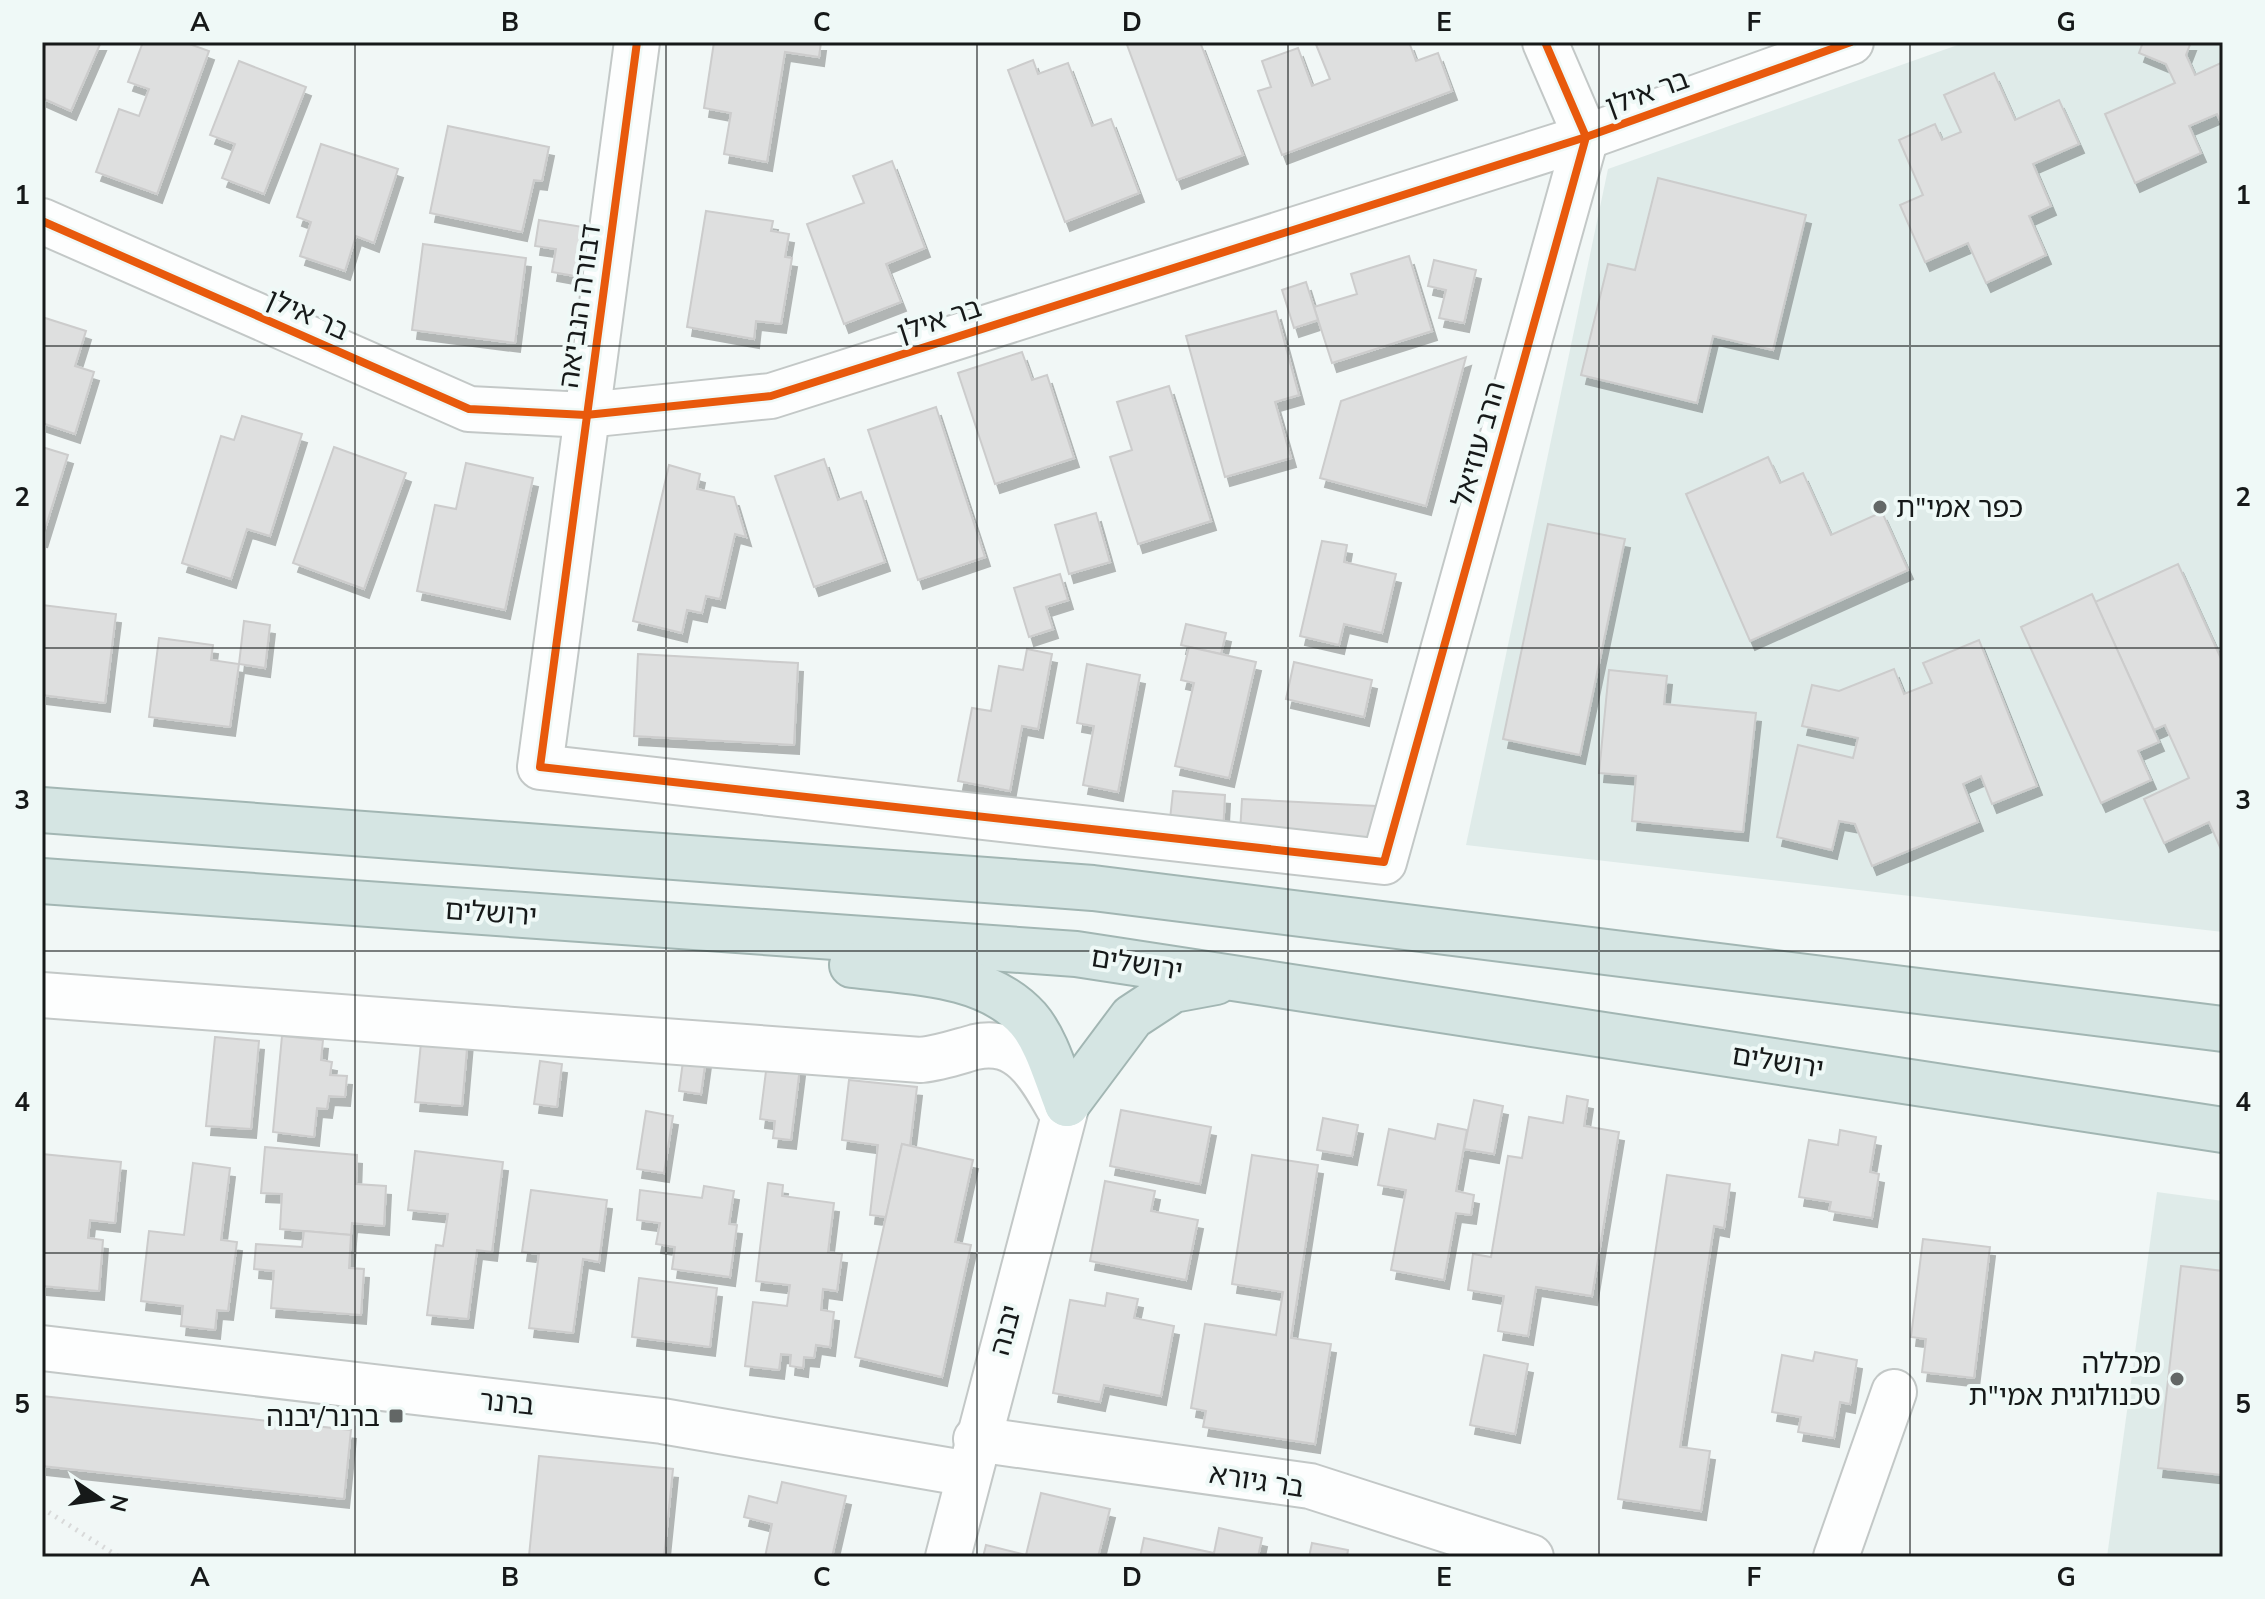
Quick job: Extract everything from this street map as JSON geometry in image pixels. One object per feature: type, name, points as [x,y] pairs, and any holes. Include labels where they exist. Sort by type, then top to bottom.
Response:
[{"type":"highway","points":[[42,810],[1093,888],[2223,1029]]},
{"type":"highway","name":"ירושלים","points":[[42,881],[1076,954],[2223,1130]]},
{"type":"highway","points":[[347,902],[943,976],[992,991],[1028,1019],[1044,1047],[1065,1110]]},
{"type":"highway","points":[[1065,1110],[1132,1017],[1173,990],[1236,978]]},
{"type":"street","name":"דבורה הנביאה","points":[[540,767],[637,42]]},
{"type":"street","points":[[1545,42],[1586,137]]},
{"type":"street","name":"בר אילן","points":[[42,221],[469,409],[586,415],[771,396],[1586,137],[1851,42]]},
{"type":"street","name":"הרב עוזיאל","points":[[540,767],[1384,862],[1586,137]]},
{"type":"street","points":[[42,995],[921,1060],[979,1046],[1013,1051],[1031,1062],[1065,1110]]},
{"type":"street","name":"יבנה","points":[[948,1557],[1065,1110]]},
{"type":"street","name":"ברנר","points":[[42,1348],[972,1457]]},
{"type":"street","points":[[1836,1557],[1894,1392]]},
{"type":"street","name":"בר גיורא","points":[[972,1457],[1310,1486],[1531,1557]]},
{"type":"path","points":[[42,1508],[119,1557]]},
{"type":"shaded area","name":"כפר אמי\"ת","points":[[1966,42],[2223,42],[2223,932],[1466,845],[1608,169]]},
{"type":"shaded area","name":"מכללה טכנולוגית אמי\"ת","points":[[2157,1192],[2223,1201],[2223,1557],[2107,1557]]},
{"type":"building","points":[[47,42],[101,42],[71,111],[42,98],[42,53]]},
{"type":"building","points":[[143,42],[184,42],[209,51],[157,194],[96,172],[119,109],[139,116],[149,89],[128,82]]},
{"type":"building","points":[[714,42],[821,42],[819,57],[785,52],[767,162],[724,154],[731,113],[704,108]]},
{"type":"building","points":[[1126,42],[1200,42],[1243,155],[1177,180]]},
{"type":"building","points":[[1315,42],[1409,42],[1416,61],[1438,53],[1452,91],[1282,155],[1258,91],[1271,87],[1262,61],[1298,48],[1312,86],[1330,79]]},
{"type":"building","points":[[2143,42],[2191,42],[2186,55],[2195,75],[2223,62],[2223,127],[2217,114],[2189,126],[2201,153],[2135,183],[2105,114],[2175,83],[2166,64],[2139,53]]},
{"type":"building","points":[[1033,60],[1038,74],[1068,63],[1092,126],[1111,119],[1139,193],[1065,222],[1008,70]]},
{"type":"building","points":[[239,61],[306,87],[264,194],[222,178],[235,144],[210,135]]},
{"type":"building","points":[[1994,73],[2015,120],[2059,100],[2079,144],[2033,164],[2051,206],[2029,216],[2046,255],[1986,283],[1968,243],[1925,262],[1900,205],[1923,195],[1899,140],[1935,124],[1942,140],[1961,132],[1944,95]]},
{"type":"building","points":[[448,126],[549,147],[542,181],[534,180],[522,232],[430,213]]},
{"type":"building","points":[[321,144],[398,169],[374,243],[356,236],[345,271],[300,256],[311,222],[297,217]]},
{"type":"building","points":[[892,161],[925,248],[886,264],[901,302],[844,324],[807,224],[864,203],[853,176]]},
{"type":"building","points":[[1658,178],[1806,215],[1773,350],[1713,336],[1697,403],[1581,375],[1608,264],[1635,270]]},
{"type":"building","points":[[706,211],[773,221],[771,231],[789,234],[785,257],[792,258],[781,324],[756,321],[754,339],[687,327]]},
{"type":"building","points":[[539,220],[583,227],[575,276],[552,272],[556,249],[535,246]]},
{"type":"building","points":[[423,244],[526,258],[515,343],[412,330]]},
{"type":"building","points":[[1409,256],[1432,331],[1332,363],[1314,307],[1357,294],[1351,274]]},
{"type":"building","points":[[1434,260],[1476,270],[1464,323],[1439,318],[1446,290],[1428,286]]},
{"type":"building","points":[[1306,282],[1318,320],[1294,328],[1282,290]]},
{"type":"building","points":[[1276,311],[1299,395],[1275,402],[1291,458],[1225,477],[1186,336]]},
{"type":"building","points":[[42,317],[86,331],[75,366],[94,372],[75,434],[42,423]]},
{"type":"building","points":[[1022,352],[1032,380],[1047,375],[1074,458],[995,484],[958,373]]},
{"type":"building","points":[[1466,357],[1426,506],[1320,478],[1341,401]]},
{"type":"building","points":[[1169,386],[1211,521],[1138,544],[1110,457],[1132,450],[1117,402]]},
{"type":"building","points":[[936,407],[985,557],[918,580],[868,430]]},
{"type":"building","points":[[242,416],[302,434],[270,536],[247,529],[231,579],[182,563],[221,436],[234,440]]},
{"type":"building","points":[[42,447],[68,455],[42,539]]},
{"type":"building","points":[[334,447],[406,473],[364,589],[293,563]]},
{"type":"building","points":[[1768,457],[1780,483],[1803,473],[1831,535],[1882,512],[1908,570],[1750,641],[1686,494]]},
{"type":"building","points":[[824,459],[838,500],[861,492],[885,562],[814,587],[775,476]]},
{"type":"building","points":[[466,463],[533,478],[505,610],[417,591],[435,505],[456,509]]},
{"type":"building","points":[[669,465],[700,474],[697,489],[734,497],[746,537],[735,534],[720,599],[706,596],[702,613],[687,610],[682,633],[633,621]]},
{"type":"building","points":[[1096,513],[1110,562],[1069,574],[1055,525]]},
{"type":"building","points":[[1548,524],[1625,539],[1580,755],[1503,739]]},
{"type":"building","points":[[1322,541],[1347,545],[1344,562],[1396,574],[1382,633],[1344,624],[1339,645],[1300,636]]},
{"type":"building","points":[[2178,564],[2223,663],[2223,854],[2209,822],[2164,843],[2144,799],[2189,778],[2165,725],[2154,730],[2095,602]]},
{"type":"building","points":[[1060,574],[1068,600],[1046,607],[1053,629],[1029,637],[1014,588]]},
{"type":"building","points":[[2092,594],[2159,742],[2138,751],[2151,780],[2101,803],[2021,627]]},
{"type":"building","points":[[42,605],[116,614],[105,703],[42,695]]},
{"type":"building","points":[[244,621],[270,625],[265,668],[239,664]]},
{"type":"building","points":[[1186,624],[1226,633],[1221,654],[1181,645]]},
{"type":"building","points":[[159,638],[213,645],[211,660],[239,664],[230,727],[149,717]]},
{"type":"building","points":[[1979,640],[2037,786],[1992,804],[1981,776],[1963,784],[1978,822],[1872,866],[1855,824],[1839,821],[1832,850],[1777,837],[1798,745],[1853,758],[1858,738],[1802,726],[1812,685],[1839,691],[1894,669],[1904,694],[1932,683],[1923,663]]},
{"type":"building","points":[[1189,647],[1256,662],[1229,778],[1175,766],[1194,683],[1181,680]]},
{"type":"building","points":[[1027,649],[1052,654],[1038,729],[1022,726],[1010,791],[958,781],[972,708],[991,711],[999,666],[1023,670]]},
{"type":"building","points":[[638,654],[798,663],[794,745],[634,736]]},
{"type":"building","points":[[1294,662],[1372,680],[1364,717],[1286,699]]},
{"type":"building","points":[[1087,664],[1140,675],[1118,792],[1083,785],[1094,726],[1077,723]]},
{"type":"building","points":[[1609,670],[1667,676],[1664,704],[1756,713],[1743,832],[1632,821],[1636,776],[1599,773]]},
{"type":"building","points":[[1173,791],[1225,795],[1223,833],[1169,829]]},
{"type":"building","points":[[1242,799],[1376,806],[1374,840],[1240,833]]},
{"type":"building","points":[[422,1033],[468,1037],[462,1106],[415,1102]]},
{"type":"building","points":[[282,1036],[323,1040],[321,1060],[332,1062],[330,1075],[347,1076],[345,1097],[329,1096],[327,1109],[317,1108],[314,1137],[273,1132]]},
{"type":"building","points":[[215,1037],[259,1041],[251,1129],[206,1126]]},
{"type":"building","points":[[684,1054],[706,1058],[701,1094],[679,1091]]},
{"type":"building","points":[[540,1061],[562,1064],[557,1107],[534,1104]]},
{"type":"building","points":[[767,1063],[800,1067],[791,1140],[773,1138],[775,1121],[760,1119]]},
{"type":"building","points":[[849,1080],[917,1087],[910,1146],[902,1144],[886,1217],[870,1215],[878,1145],[842,1140]]},
{"type":"building","points":[[1567,1096],[1588,1100],[1584,1126],[1619,1132],[1592,1296],[1536,1287],[1528,1336],[1498,1331],[1504,1296],[1468,1290],[1473,1254],[1491,1257],[1508,1156],[1522,1158],[1529,1117],[1563,1123]]},
{"type":"building","points":[[1474,1100],[1503,1106],[1494,1154],[1464,1149]]},
{"type":"building","points":[[1121,1110],[1211,1127],[1200,1184],[1110,1166]]},
{"type":"building","points":[[646,1111],[673,1116],[664,1173],[637,1169]]},
{"type":"building","points":[[1323,1118],[1358,1125],[1352,1156],[1317,1150]]},
{"type":"building","points":[[1438,1124],[1467,1130],[1456,1191],[1474,1195],[1471,1215],[1456,1213],[1444,1280],[1391,1270],[1406,1190],[1378,1185],[1389,1129],[1435,1139]]},
{"type":"building","points":[[1840,1130],[1876,1137],[1870,1172],[1879,1174],[1872,1218],[1829,1211],[1831,1202],[1799,1197],[1809,1140],[1838,1145]]},
{"type":"building","points":[[902,1144],[973,1160],[955,1242],[971,1245],[942,1377],[855,1357]]},
{"type":"building","points":[[265,1147],[357,1155],[356,1184],[386,1186],[384,1226],[352,1223],[351,1235],[280,1229],[282,1194],[261,1193]]},
{"type":"building","points":[[415,1151],[503,1162],[492,1252],[477,1250],[468,1319],[427,1315],[436,1245],[443,1246],[448,1214],[408,1210]]},
{"type":"building","points":[[42,1154],[121,1162],[115,1223],[90,1220],[88,1238],[103,1240],[99,1291],[42,1286]]},
{"type":"building","points":[[1252,1155],[1318,1165],[1291,1338],[1331,1344],[1315,1444],[1203,1427],[1206,1411],[1191,1408],[1205,1324],[1276,1335],[1283,1292],[1232,1284]]},
{"type":"building","points":[[193,1163],[230,1168],[221,1240],[237,1242],[228,1311],[217,1310],[215,1330],[181,1326],[183,1306],[141,1301],[149,1231],[184,1235]]},
{"type":"building","points":[[1667,1175],[1730,1184],[1724,1228],[1714,1226],[1680,1447],[1710,1451],[1701,1511],[1618,1499]]},
{"type":"building","points":[[1105,1181],[1155,1191],[1151,1211],[1198,1220],[1186,1280],[1090,1261]]},
{"type":"building","points":[[768,1183],[783,1185],[782,1196],[834,1203],[828,1252],[842,1254],[837,1291],[823,1289],[821,1310],[834,1312],[830,1347],[816,1345],[814,1358],[804,1357],[803,1368],[790,1366],[791,1355],[781,1354],[779,1370],[745,1366],[753,1302],[787,1306],[790,1285],[756,1281]]},
{"type":"building","points":[[704,1186],[734,1191],[729,1224],[737,1225],[730,1277],[672,1269],[675,1247],[656,1244],[660,1223],[637,1220],[640,1190],[702,1198]]},
{"type":"building","points":[[531,1190],[607,1200],[599,1262],[583,1259],[573,1333],[529,1328],[539,1254],[522,1252]]},
{"type":"building","points":[[304,1231],[351,1235],[349,1268],[364,1269],[361,1315],[271,1308],[274,1271],[254,1269],[256,1244],[302,1247]]},
{"type":"building","points":[[1923,1239],[1990,1247],[1974,1378],[1922,1372],[1926,1339],[1911,1337]]},
{"type":"building","points":[[2181,1266],[2223,1271],[2222,1475],[2158,1468]]},
{"type":"building","points":[[639,1278],[717,1288],[710,1347],[632,1337]]},
{"type":"building","points":[[1107,1293],[1138,1299],[1134,1318],[1174,1326],[1161,1396],[1104,1385],[1100,1402],[1053,1393],[1070,1300],[1105,1306]]},
{"type":"building","points":[[1815,1352],[1857,1360],[1850,1404],[1840,1402],[1834,1438],[1798,1432],[1801,1417],[1772,1412],[1782,1355],[1813,1361]]},
{"type":"building","points":[[1484,1355],[1528,1364],[1515,1434],[1470,1425]]},
{"type":"building","points":[[42,1396],[351,1430],[344,1499],[42,1466]]},
{"type":"building","points":[[539,1456],[673,1469],[664,1557],[529,1556]]},
{"type":"building","points":[[782,1482],[846,1496],[832,1557],[765,1557],[772,1524],[744,1517],[749,1496],[777,1503]]},
{"type":"building","points":[[1041,1493],[1110,1509],[1098,1557],[983,1557],[986,1545],[1026,1555]]},
{"type":"building","points":[[1219,1528],[1262,1538],[1258,1557],[1140,1557],[1144,1538],[1214,1553]]},
{"type":"building","points":[[1312,1543],[1348,1550],[1347,1557],[1309,1557]]},
{"type":"cycle path","points":[[637,42],[540,767],[1384,862],[1586,137],[1545,42]]},
{"type":"cycle path","points":[[42,221],[469,409],[586,415],[771,396],[1586,137],[1851,42]]},
{"type":"place","name":"כפר אמי\"ת","points":[[1880,507]]},
{"type":"place","name":"מכללה טכנולוגית אמי\"ת","points":[[2177,1379]]},
{"type":"place","name":"ברנר/יבנה","points":[[396,1416]]}]
